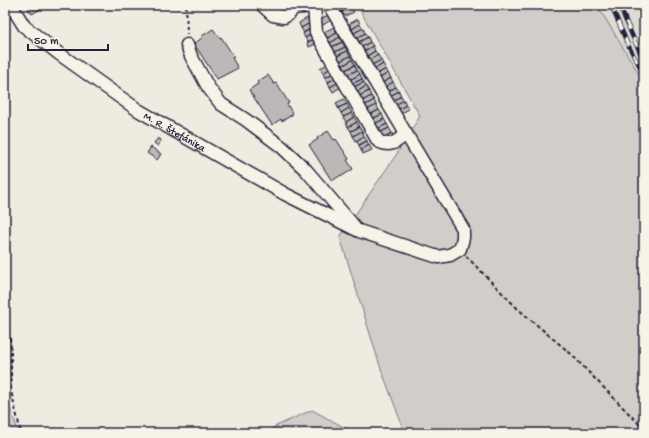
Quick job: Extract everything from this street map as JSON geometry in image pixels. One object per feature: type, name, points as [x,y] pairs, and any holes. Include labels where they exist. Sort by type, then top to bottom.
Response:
[{"type":"street","name":"M. R. Štefánika","points":[[11,5],[24,26],[58,53],[138,110],[285,194],[359,231],[438,257],[450,255],[460,249]]},
{"type":"street","points":[[262,5],[273,15],[279,17],[284,17],[290,13],[292,6],[314,5],[316,32],[378,141],[388,145],[398,141],[406,134]]},
{"type":"street","points":[[329,5],[463,229],[463,238],[460,249]]},
{"type":"street","points":[[187,45],[195,64],[208,87],[221,104],[246,120],[282,147],[306,170],[359,231]]},
{"type":"path","points":[[186,5],[187,45]]},
{"type":"path","points":[[460,249],[518,309],[570,354],[644,430]]},
{"type":"path","points":[[5,317],[10,332],[11,392],[21,433]]},
{"type":"shaded area","points":[[357,5],[597,5],[644,82],[644,433],[405,433],[380,366],[340,237],[396,155],[420,116]]},
{"type":"shaded area","points":[[597,5],[644,5],[644,82]]},
{"type":"shaded area","points":[[5,395],[19,433],[5,433]]},
{"type":"shaded area","points":[[312,410],[355,433],[271,433],[274,427]]},
{"type":"building","points":[[26,5],[47,5],[32,14]]},
{"type":"building","points":[[350,5],[351,7],[342,12],[340,7]]},
{"type":"building","points":[[351,7],[354,12],[345,16],[342,12]]},
{"type":"building","points":[[328,15],[331,20],[323,25],[320,20]]},
{"type":"building","points":[[307,18],[310,23],[301,28],[299,23]]},
{"type":"building","points":[[358,19],[360,24],[352,29],[349,24]]},
{"type":"building","points":[[310,23],[312,28],[304,33],[301,28]]},
{"type":"building","points":[[360,24],[363,28],[354,33],[352,29]]},
{"type":"building","points":[[334,27],[337,33],[327,38],[324,32]]},
{"type":"building","points":[[311,28],[313,33],[305,38],[303,33]]},
{"type":"building","points":[[363,28],[365,33],[357,38],[354,33]]},
{"type":"building","points":[[213,29],[220,38],[221,37],[234,57],[232,58],[238,68],[217,79],[194,44],[203,37],[202,36]]},
{"type":"building","points":[[313,33],[316,38],[308,42],[305,38]]},
{"type":"building","points":[[337,33],[340,37],[330,43],[327,38]]},
{"type":"building","points":[[365,33],[368,37],[359,42],[357,38]]},
{"type":"building","points":[[340,37],[342,42],[332,47],[330,43]]},
{"type":"building","points":[[368,37],[370,42],[362,47],[359,42]]},
{"type":"building","points":[[315,38],[318,43],[309,47],[307,43]]},
{"type":"building","points":[[342,42],[345,47],[335,52],[332,47]]},
{"type":"building","points":[[370,42],[373,46],[364,51],[362,47]]},
{"type":"building","points":[[373,46],[375,51],[367,56],[364,51]]},
{"type":"building","points":[[345,47],[347,51],[337,56],[335,52]]},
{"type":"building","points":[[347,51],[350,56],[340,61],[337,56]]},
{"type":"building","points":[[375,51],[378,55],[369,60],[367,56]]},
{"type":"building","points":[[378,55],[381,60],[372,65],[369,60]]},
{"type":"building","points":[[350,56],[352,60],[342,66],[340,61]]},
{"type":"building","points":[[352,60],[355,65],[345,70],[342,66]]},
{"type":"building","points":[[381,60],[383,64],[375,69],[372,65]]},
{"type":"building","points":[[328,64],[331,68],[323,73],[320,68]]},
{"type":"building","points":[[383,64],[386,69],[377,74],[375,69]]},
{"type":"building","points":[[355,65],[357,70],[347,75],[345,70]]},
{"type":"building","points":[[331,68],[333,73],[325,78],[323,73]]},
{"type":"building","points":[[386,69],[388,73],[380,78],[377,74]]},
{"type":"building","points":[[357,70],[360,74],[350,80],[347,75]]},
{"type":"building","points":[[333,73],[336,78],[328,82],[325,78]]},
{"type":"building","points":[[388,73],[391,78],[382,83],[380,78]]},
{"type":"building","points":[[360,74],[362,79],[352,84],[350,80]]},
{"type":"building","points":[[268,75],[274,84],[276,83],[289,103],[287,104],[293,114],[272,125],[249,90],[258,84],[257,82]]},
{"type":"building","points":[[336,78],[339,82],[330,87],[328,82]]},
{"type":"building","points":[[391,78],[393,82],[385,87],[382,83]]},
{"type":"building","points":[[362,79],[364,82],[354,87],[352,84]]},
{"type":"building","points":[[339,82],[341,87],[333,92],[330,87]]},
{"type":"building","points":[[364,82],[366,86],[357,92],[354,87]]},
{"type":"building","points":[[393,82],[396,87],[387,92],[385,87]]},
{"type":"building","points":[[366,86],[369,91],[359,96],[357,92]]},
{"type":"building","points":[[396,87],[399,91],[390,96],[387,92]]},
{"type":"building","points":[[369,91],[371,96],[362,101],[359,96]]},
{"type":"building","points":[[399,91],[401,96],[392,101],[390,96]]},
{"type":"building","points":[[371,96],[374,100],[364,106],[362,101]]},
{"type":"building","points":[[401,96],[404,100],[395,105],[392,101]]},
{"type":"building","points":[[344,99],[347,104],[338,108],[336,103]]},
{"type":"building","points":[[374,100],[376,105],[367,110],[364,106]]},
{"type":"building","points":[[404,100],[406,105],[397,110],[395,105]]},
{"type":"building","points":[[347,104],[349,108],[341,113],[338,108]]},
{"type":"building","points":[[376,105],[379,110],[369,115],[367,110]]},
{"type":"building","points":[[406,105],[409,109],[400,114],[397,110]]},
{"type":"building","points":[[349,108],[352,113],[343,117],[341,113]]},
{"type":"building","points":[[379,110],[382,114],[372,119],[369,115]]},
{"type":"building","points":[[352,113],[354,117],[346,122],[343,117]]},
{"type":"building","points":[[382,114],[384,119],[374,124],[372,119]]},
{"type":"building","points":[[354,117],[357,122],[348,127],[346,122]]},
{"type":"building","points":[[384,119],[387,124],[377,129],[374,124]]},
{"type":"building","points":[[357,122],[359,127],[351,131],[348,127]]},
{"type":"building","points":[[387,124],[389,128],[379,133],[377,129]]},
{"type":"building","points":[[359,127],[362,131],[353,136],[351,131]]},
{"type":"building","points":[[389,128],[392,133],[382,138],[379,133]]},
{"type":"building","points":[[328,131],[334,140],[336,139],[349,159],[347,160],[353,169],[332,181],[309,145]]},
{"type":"building","points":[[362,131],[364,136],[356,141],[353,136]]},
{"type":"building","points":[[392,133],[394,137],[384,143],[382,138]]},
{"type":"building","points":[[364,136],[367,141],[359,145],[356,141]]},
{"type":"building","points":[[158,138],[161,140],[158,146],[154,143]]},
{"type":"building","points":[[367,141],[369,145],[361,150],[359,145]]},
{"type":"building","points":[[369,145],[372,150],[363,154],[361,150]]},
{"type":"building","points":[[151,147],[161,154],[157,160],[147,153]]},
{"type":"railway","points":[[611,5],[628,45],[644,74]]},
{"type":"railway","points":[[619,5],[644,60]]}]
